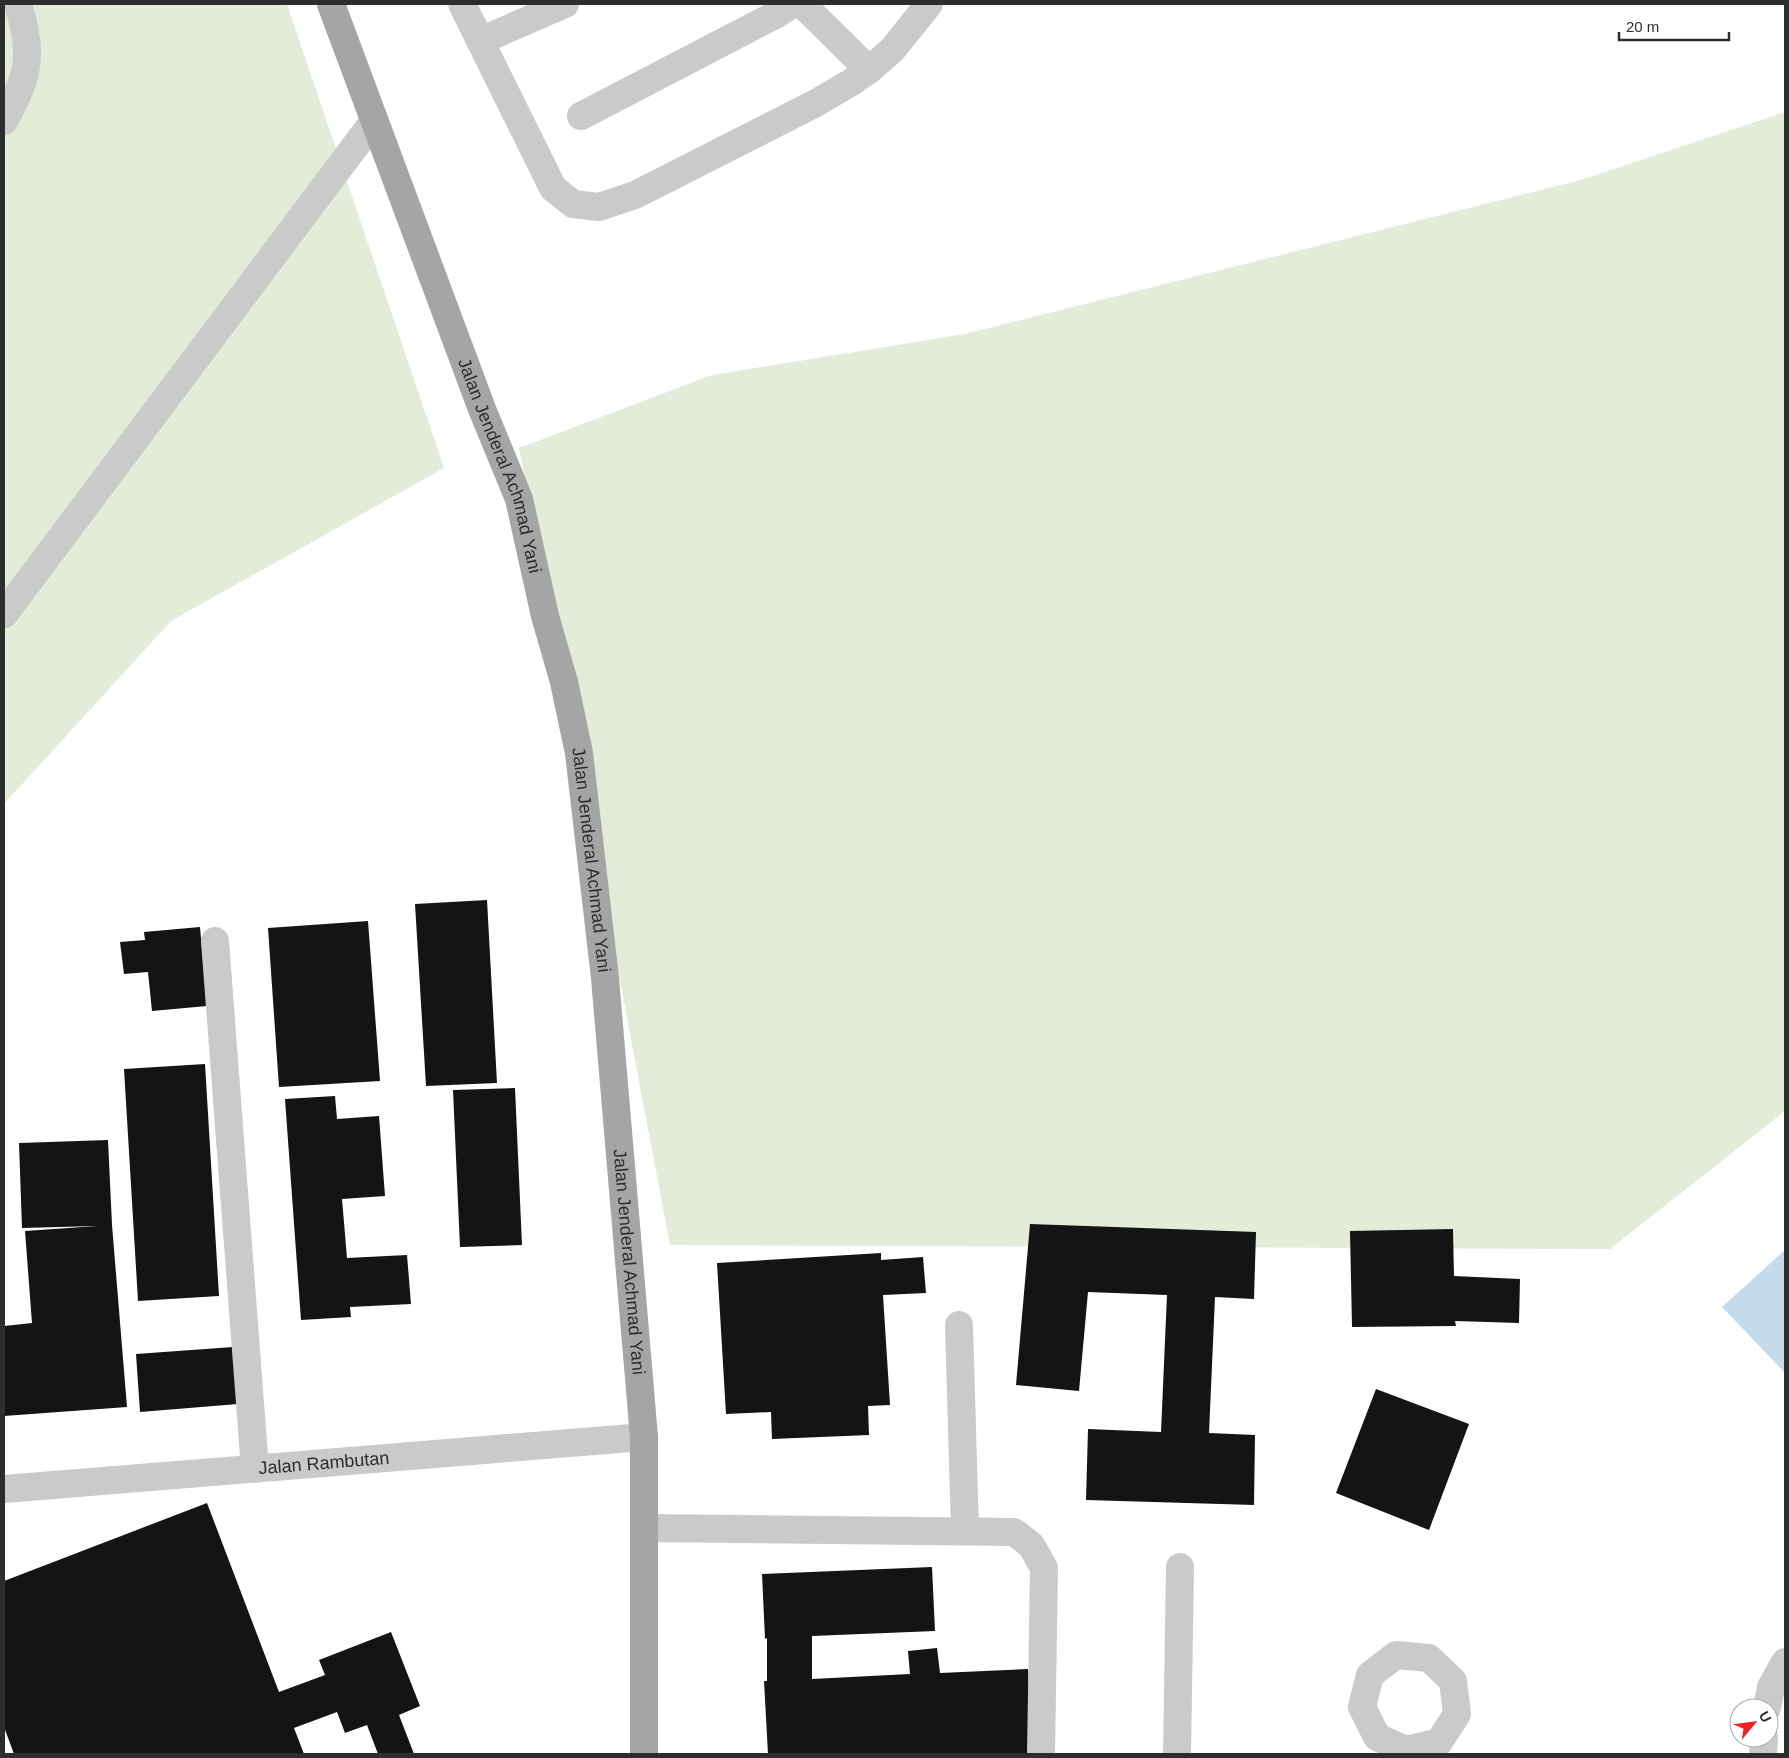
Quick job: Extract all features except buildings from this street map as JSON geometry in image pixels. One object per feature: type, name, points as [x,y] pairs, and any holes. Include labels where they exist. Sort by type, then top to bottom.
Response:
[{"type":"main road","name":"Jalan Jenderal Achmad Yani","points":[[331,4],[482,409],[519,498],[545,616],[564,682],[579,753],[605,978],[644,1437],[644,1754]]},
{"type":"street","points":[[4,121],[22,84],[28,54],[25,27],[18,4]]},
{"type":"street","points":[[462,4],[553,188],[574,204],[599,207],[635,196],[816,103],[850,83],[869,70],[892,50],[929,4]]},
{"type":"street","points":[[480,41],[565,4]]},
{"type":"street","points":[[581,116],[777,14],[792,4]]},
{"type":"street","points":[[802,4],[869,70]]},
{"type":"street","points":[[5,611],[374,120]]},
{"type":"street","points":[[215,941],[255,1469]]},
{"type":"street","points":[[959,1325],[965,1531]]},
{"type":"street","name":"Jalan Rambutan","points":[[4,1490],[644,1437]]},
{"type":"street","points":[[644,1528],[1014,1532],[1031,1544],[1044,1568],[1041,1754]]},
{"type":"street","points":[[1176,1754],[1180,1567]]},
{"type":"street","points":[[1768,1698],[1770,1687],[1785,1662]]},
{"type":"green space","points":[[4,4],[287,4],[444,468],[171,621],[4,804]]},
{"type":"green space","points":[[1785,112],[1785,1111],[1610,1249],[670,1245],[519,448],[712,375],[965,334],[1581,180]]},
{"type":"water","points":[[1785,1250],[1785,1373],[1722,1307]]}]
